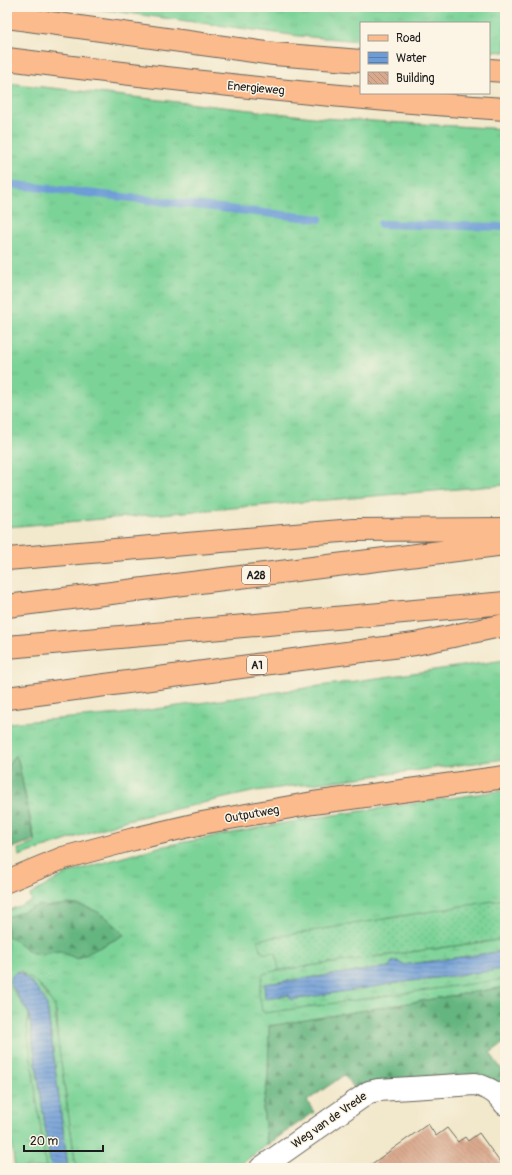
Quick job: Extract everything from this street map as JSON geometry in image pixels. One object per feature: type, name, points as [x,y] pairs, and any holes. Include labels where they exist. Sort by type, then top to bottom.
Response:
[{"type":"main road","points":[[7,17],[274,54],[360,61]]},
{"type":"main road","name":"Energieweg","points":[[7,60],[178,80],[413,103],[505,109]]},
{"type":"main road","points":[[490,70],[505,71]]},
{"type":"main road","points":[[7,559],[353,530],[505,529]]},
{"type":"main road","name":"A28","points":[[7,606],[505,544]]},
{"type":"main road","points":[[7,647],[505,603]]},
{"type":"main road","name":"A1","points":[[7,698],[415,644],[505,625]]},
{"type":"main road","name":"Outputweg","points":[[14,878],[63,858],[134,838],[202,823],[313,803],[505,777]]},
{"type":"street","name":"Weg van de Vrede","points":[[260,1168],[369,1092],[475,1084],[487,1087],[502,1095]]},
{"type":"green space","points":[[82,7],[505,7],[505,52],[490,51],[490,22],[360,22],[360,41],[299,36]]},
{"type":"green space","points":[[7,83],[322,118],[505,129],[505,485],[7,527]]},
{"type":"green space","points":[[505,660],[505,759],[256,791],[127,820],[19,856],[18,849],[35,843],[35,841],[18,760],[15,755],[7,767],[7,723],[121,714]]},
{"type":"green space","points":[[15,755],[18,760],[34,840],[7,850],[7,767]]},
{"type":"green space","points":[[505,790],[505,987],[270,1026],[268,1078],[263,1108],[267,1145],[235,1168],[131,1168],[107,1162],[76,1167],[58,1042],[57,1014],[47,994],[39,985],[20,971],[16,972],[11,987],[29,1014],[27,1028],[46,1168],[15,1168],[7,1111],[7,911],[32,901],[30,895],[67,873],[159,847],[300,820]]},
{"type":"green space","points":[[505,899],[505,939],[279,970],[276,953],[262,953],[257,940]]},
{"type":"green space","points":[[67,904],[92,909],[106,917],[124,935],[77,959],[59,951],[45,954],[32,953],[7,935],[7,917],[40,905],[46,907]]},
{"type":"green space","points":[[505,939],[505,951],[403,965],[397,961],[392,962],[389,967],[265,984],[267,999],[289,995],[291,999],[505,969],[505,979],[265,1013],[262,1011],[259,993],[263,974],[279,970]]},
{"type":"green space","points":[[20,971],[37,983],[55,1006],[58,1042],[76,1167],[68,1168],[48,1011],[43,997]]},
{"type":"green space","points":[[505,987],[505,1042],[490,1053],[505,1074],[505,1078],[499,1082],[355,1089],[344,1075],[307,1101],[314,1112],[267,1145],[263,1108],[268,1078],[269,1026]]},
{"type":"green space","points":[[29,1014],[51,1168],[46,1168],[27,1028]]},
{"type":"green space","points":[[107,1162],[131,1168],[70,1168]]},
{"type":"water","points":[[505,951],[505,969],[404,982],[291,1000],[289,995],[265,998],[264,984],[389,967],[392,962],[397,961],[403,965]]},
{"type":"water","points":[[16,972],[19,972],[36,987],[47,1006],[68,1168],[51,1168],[29,1014],[10,983],[11,977]]},
{"type":"building","points":[[428,1124],[436,1136],[447,1128],[458,1142],[465,1137],[468,1141],[479,1133],[504,1168],[366,1168]]},
{"type":"waterway","points":[[7,184],[319,219]]},
{"type":"waterway","points":[[381,224],[505,227]]}]
